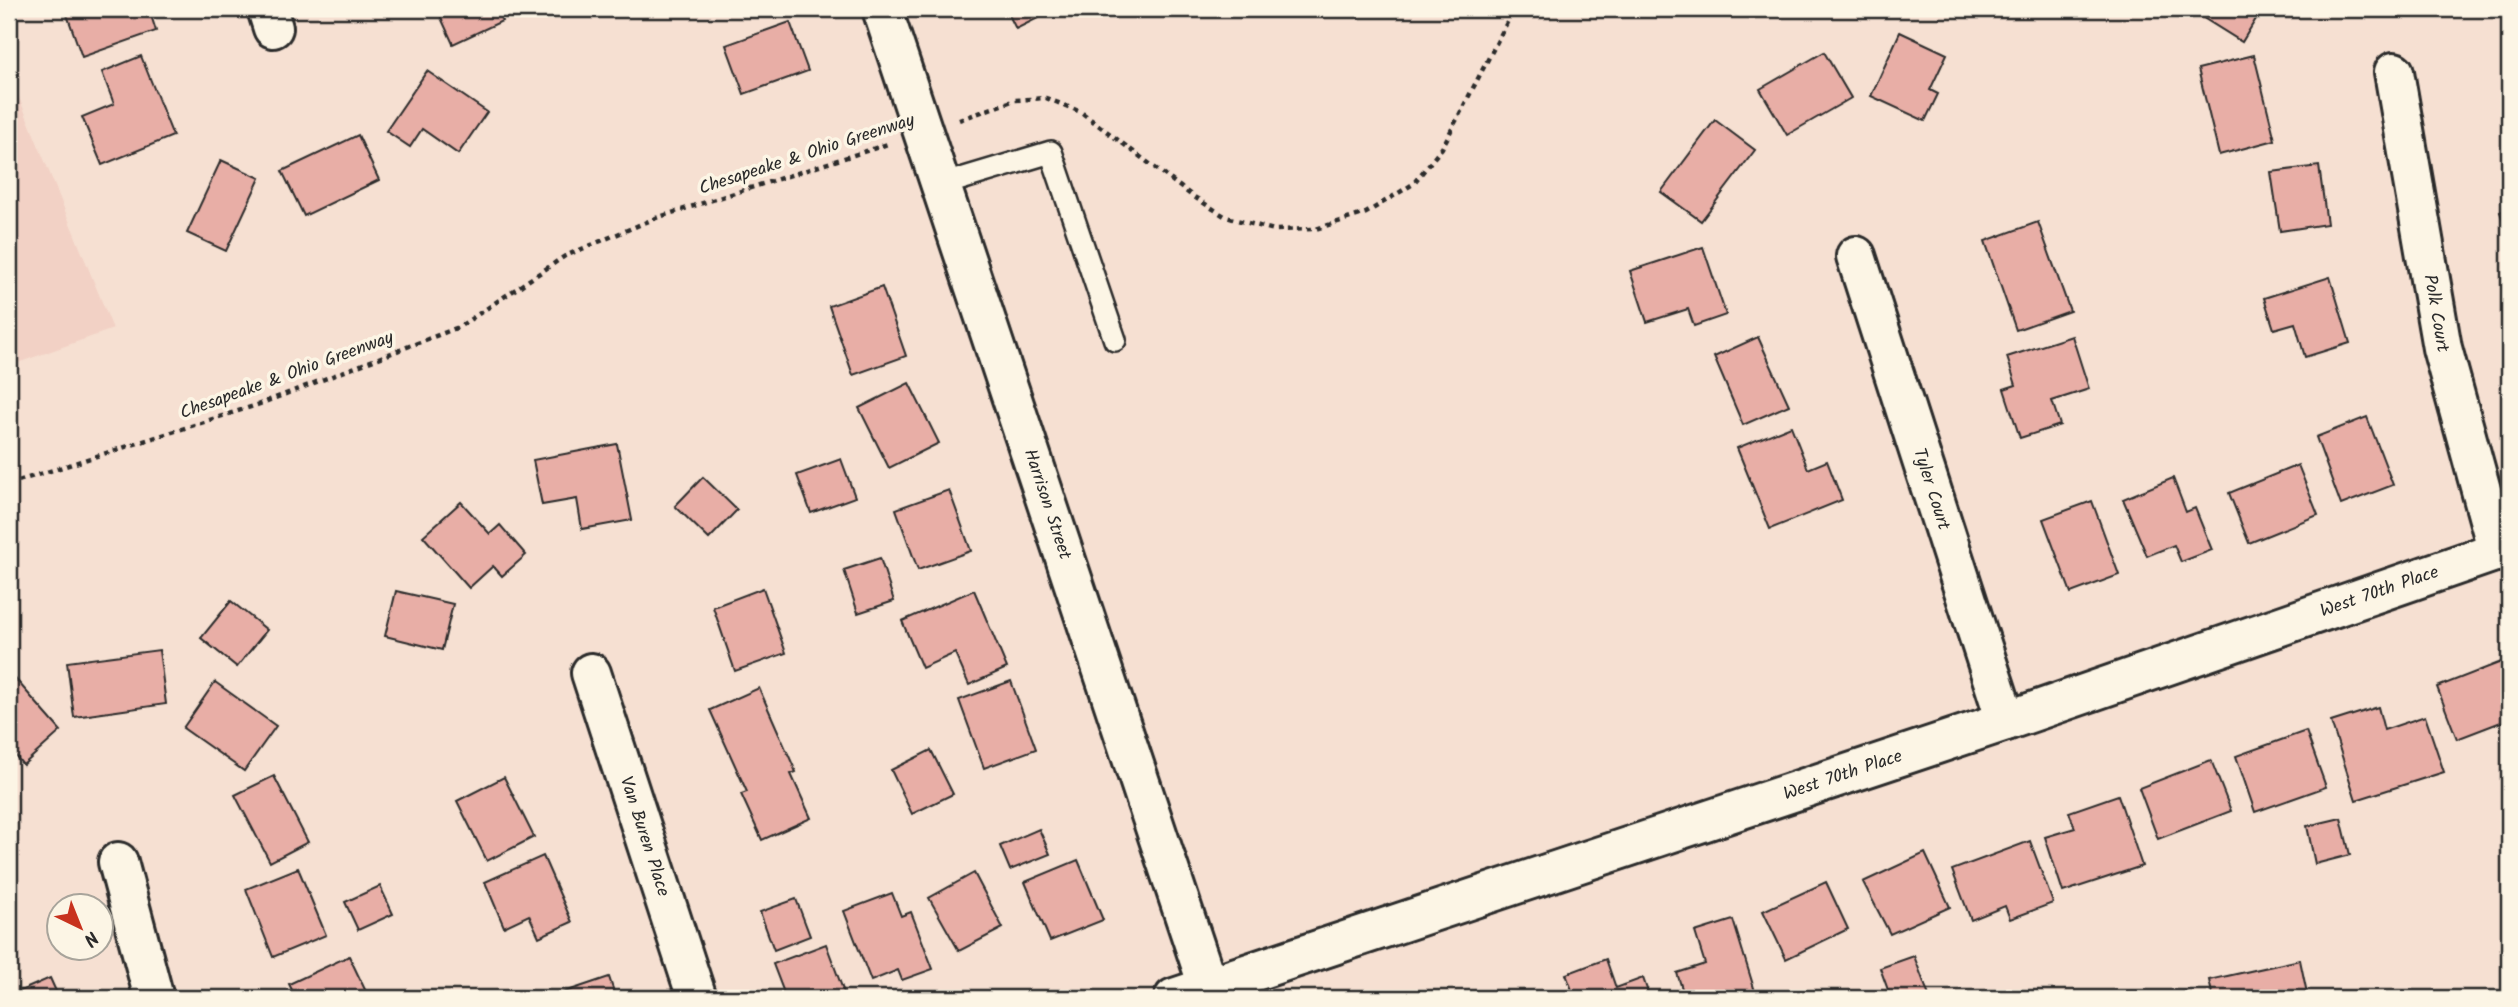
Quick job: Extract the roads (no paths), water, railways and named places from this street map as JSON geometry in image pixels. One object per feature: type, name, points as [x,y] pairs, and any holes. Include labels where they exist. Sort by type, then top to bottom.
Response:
[{"type":"street","name":"Harrison Street","points":[[882,9],[941,185],[1198,994]]},
{"type":"street","name":"Polk Court","points":[[2394,72],[2442,348],[2504,549]]},
{"type":"street","name":"Tyler Court","points":[[1856,257],[2006,721]]},
{"type":"street","name":"West 70th Place","points":[[1198,994],[2006,721],[2504,549]]},
{"type":"street","name":"Van Buren Place","points":[[591,673],[697,998]]},
{"type":"street","points":[[118,862],[154,998]]},
{"type":"lane","points":[[941,185],[1051,152],[1115,340]]}]
